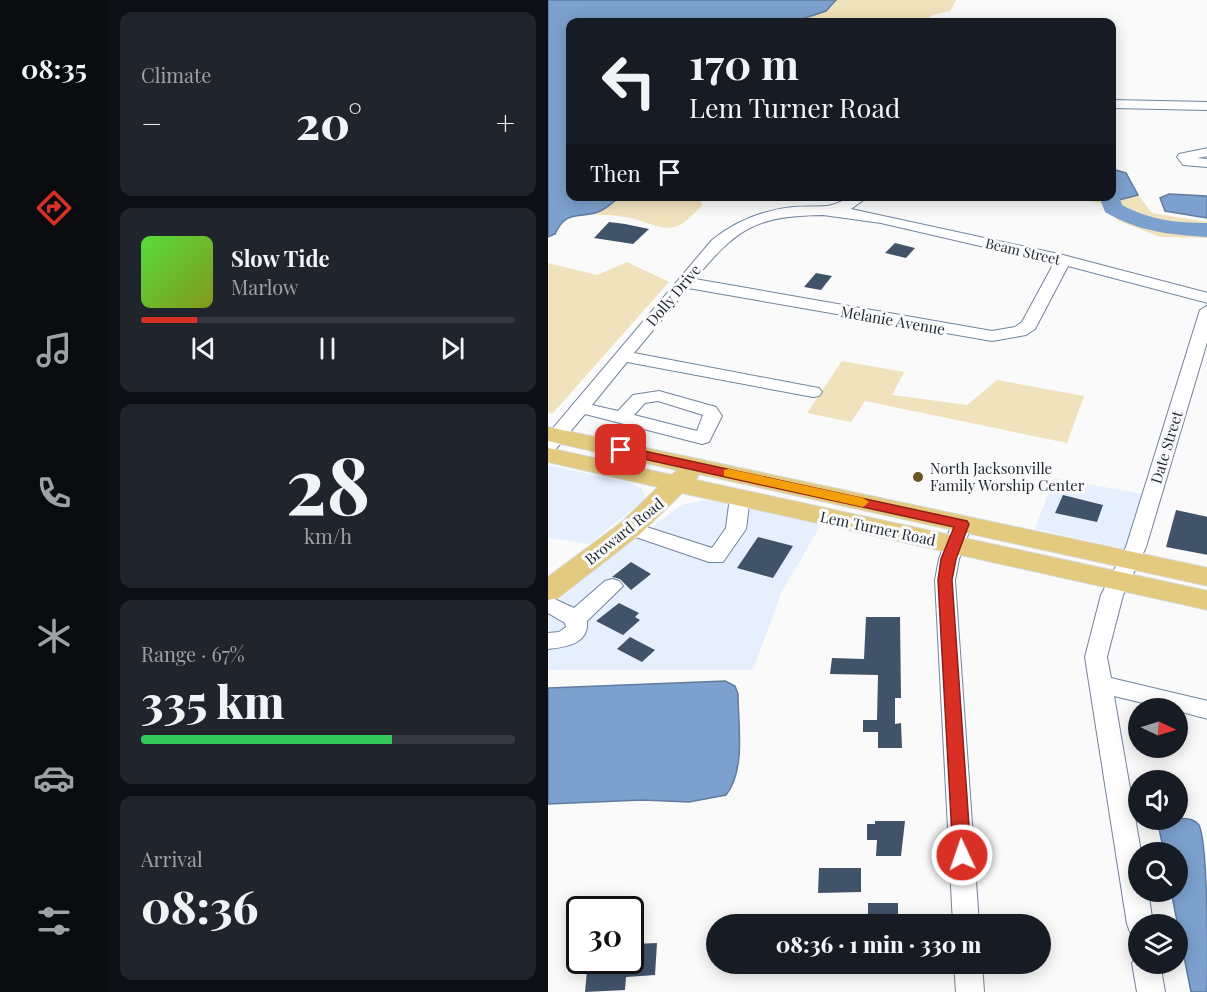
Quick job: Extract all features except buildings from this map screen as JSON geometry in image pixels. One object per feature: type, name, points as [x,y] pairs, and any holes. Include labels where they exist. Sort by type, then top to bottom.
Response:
[{"type":"main road","name":"Lem Turner Road","points":[[550,443],[1124,571],[1208,601]]},
{"type":"main road","name":"Lem Turner Road","points":[[686,475],[740,497],[958,534]]},
{"type":"main road","name":"Broward Road","points":[[548,591],[631,528],[686,475]]},
{"type":"main road","name":"Lem Turner Road","points":[[1124,571],[1208,577]]},
{"type":"street","points":[[1116,99],[1208,97]]},
{"type":"street","points":[[1116,99],[1208,106]]},
{"type":"street","points":[[1208,152],[1184,157],[1188,162],[1208,163]]},
{"type":"street","points":[[778,214],[791,201]]},
{"type":"street","points":[[838,211],[854,201]]},
{"type":"street","name":"Dolly Drive","points":[[550,443],[683,282],[730,232],[778,214],[838,211]]},
{"type":"street","name":"Beam Street","points":[[838,211],[1132,276],[1208,298]]},
{"type":"street","name":"Melanie Avenue","points":[[683,282],[992,336],[1020,332],[1029,326],[1063,260]]},
{"type":"street","name":"Date Street","points":[[1138,914],[1100,684],[1096,657],[1097,642],[1124,571],[1136,547],[1208,310]]},
{"type":"street","points":[[622,356],[813,392]]},
{"type":"street","points":[[580,407],[622,417]]},
{"type":"street","points":[[631,528],[716,557],[736,529],[740,497]]},
{"type":"street","points":[[958,534],[945,580],[965,914]]},
{"type":"street","points":[[576,619],[612,586]]},
{"type":"street","points":[[548,603],[576,619]]},
{"type":"street","points":[[548,641],[565,639],[577,630],[576,619]]},
{"type":"street","points":[[1100,684],[1208,710]]},
{"type":"street","points":[[969,974],[970,992]]},
{"type":"street","points":[[1148,974],[1151,992]]},
{"type":"shaded area","points":[[836,0],[956,0],[950,11],[929,18],[806,18],[825,12]]},
{"type":"shaded area","points":[[1138,195],[1152,213],[1207,222],[1207,238],[1160,237],[1119,221],[1103,204],[1088,201],[1103,201],[1104,204]]},
{"type":"shaded area","points":[[614,201],[700,201],[702,205],[687,220],[668,228],[635,219],[589,214],[600,211]]},
{"type":"shaded area","points":[[627,262],[669,282],[552,414],[548,413],[548,263],[597,275]]},
{"type":"shaded area","points":[[842,361],[904,372],[892,395],[967,405],[997,380],[1084,396],[1067,443],[865,401],[851,422],[807,413]]},
{"type":"shaded area","points":[[548,465],[629,483],[641,488],[645,495],[643,501],[589,544],[548,538]]},
{"type":"shaded area","points":[[1054,478],[1160,497],[1145,553],[1035,529]]},
{"type":"shaded area","points":[[707,500],[821,525],[782,591],[753,670],[548,670],[548,609],[615,554],[683,504]]},
{"type":"water","points":[[548,0],[836,0],[826,11],[805,18],[566,18],[566,201],[615,201],[593,214],[569,218],[555,234],[548,237]]},
{"type":"water","points":[[1116,170],[1126,173],[1138,195],[1116,201]]},
{"type":"water","points":[[1169,194],[1207,196],[1207,218],[1165,211],[1160,198]]},
{"type":"water","points":[[725,681],[735,686],[738,694],[740,747],[736,773],[726,795],[689,802],[642,800],[548,804],[548,688]]},
{"type":"water","points":[[1188,819],[1199,825],[1204,855],[1207,904],[1207,992],[1191,992],[1187,974],[1188,914],[1176,914],[1173,902],[1188,902],[1188,842],[1162,842],[1159,830],[1188,830]]},
{"type":"waterway","points":[[1110,201],[1112,208],[1136,220],[1170,228],[1208,230]]},
{"type":"slow traffic","points":[[729,473],[863,502]]},
{"type":"place","name":"North Jacksonville Family Worship Center","points":[[918,477]]},
{"type":"route","points":[[621,450],[962,524],[949,559],[945,580],[962,855]]}]
